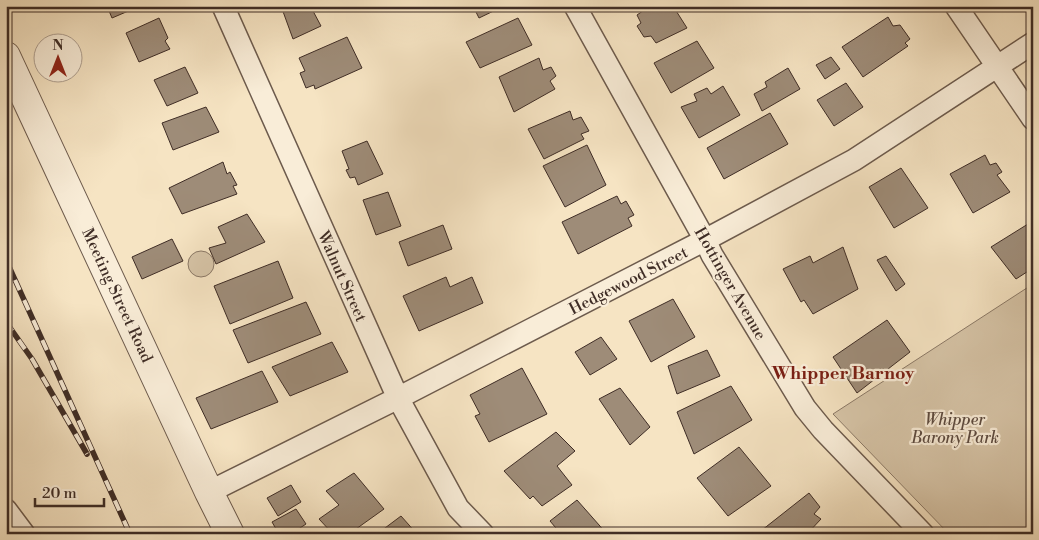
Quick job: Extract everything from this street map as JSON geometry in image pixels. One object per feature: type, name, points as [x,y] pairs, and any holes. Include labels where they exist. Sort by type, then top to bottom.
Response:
[{"type":"street","name":"Walnut Street","points":[[224,6],[398,398],[458,508],[483,534]]},
{"type":"street","name":"Hottinger Avenue","points":[[575,6],[712,254],[805,408],[823,430],[923,534]]},
{"type":"street","points":[[956,6],[1033,119]]},
{"type":"street","name":"Hedgewood Street","points":[[209,492],[398,398],[705,240],[854,160],[1033,43]]},
{"type":"street","name":"Meeting Street Road","points":[[6,56],[230,534]]},
{"type":"street","points":[[6,510],[24,534]]},
{"type":"green space","points":[[201,251],[211,254],[214,264],[211,274],[201,277],[191,274],[188,264],[191,254]]},
{"type":"green space","name":"Whipper Barony Park","points":[[1033,284],[1033,534],[949,534],[833,414]]},
{"type":"building","points":[[107,6],[140,6],[112,18]]},
{"type":"building","points":[[281,6],[320,6],[320,8],[313,11],[321,26],[293,39]]},
{"type":"building","points":[[473,6],[504,6],[479,18]]},
{"type":"building","points":[[650,6],[673,6],[687,28],[656,43],[651,36],[644,37],[637,26],[641,23],[637,15]]},
{"type":"building","points":[[888,17],[893,26],[900,25],[910,39],[905,43],[908,46],[863,77],[842,47]]},
{"type":"building","points":[[159,18],[168,38],[165,41],[170,49],[139,62],[126,33]]},
{"type":"building","points":[[518,18],[532,45],[480,68],[466,42]]},
{"type":"building","points":[[347,37],[362,68],[315,89],[314,85],[306,88],[300,73],[305,71],[299,58]]},
{"type":"building","points":[[697,41],[714,68],[671,93],[654,63]]},
{"type":"building","points":[[831,57],[840,69],[825,79],[816,65]]},
{"type":"building","points":[[539,58],[543,70],[551,67],[556,76],[550,81],[555,89],[514,112],[499,77]]},
{"type":"building","points":[[185,67],[198,93],[167,106],[154,80]]},
{"type":"building","points":[[788,68],[800,89],[762,111],[754,94],[767,87],[765,82]]},
{"type":"building","points":[[846,83],[863,107],[834,126],[817,100]]},
{"type":"building","points":[[723,86],[740,115],[699,138],[681,107],[697,101],[694,94],[707,88],[711,94]]},
{"type":"building","points":[[206,107],[219,132],[173,150],[162,123]]},
{"type":"building","points":[[570,111],[573,120],[581,117],[589,131],[581,134],[584,139],[544,159],[528,129]]},
{"type":"building","points":[[770,113],[788,144],[724,179],[707,148]]},
{"type":"building","points":[[367,141],[383,174],[358,185],[355,177],[350,178],[346,170],[349,169],[342,151]]},
{"type":"building","points":[[587,145],[606,185],[565,207],[543,166]]},
{"type":"building","points":[[985,155],[990,165],[996,163],[1002,172],[997,175],[1010,192],[973,213],[950,174]]},
{"type":"building","points":[[223,162],[227,174],[230,172],[237,185],[233,186],[237,194],[182,214],[169,188]]},
{"type":"building","points":[[901,168],[928,208],[894,228],[869,187]]},
{"type":"building","points":[[388,192],[401,226],[376,235],[363,200]]},
{"type":"building","points":[[617,196],[621,204],[626,201],[634,215],[628,218],[632,226],[578,254],[562,222]]},
{"type":"building","points":[[247,214],[265,242],[216,264],[209,248],[226,243],[218,227]]},
{"type":"building","points":[[1028,224],[1033,230],[1033,268],[1016,279],[991,247]]},
{"type":"building","points":[[443,225],[452,249],[408,266],[399,242]]},
{"type":"building","points":[[172,239],[183,261],[142,279],[132,257]]},
{"type":"building","points":[[843,247],[858,289],[813,314],[804,300],[801,302],[783,269],[810,256],[813,263]]},
{"type":"building","points":[[886,256],[905,284],[896,291],[877,260]]},
{"type":"building","points":[[278,261],[293,298],[230,324],[214,286]]},
{"type":"building","points":[[446,277],[450,287],[472,277],[483,303],[419,331],[403,296]]},
{"type":"building","points":[[673,299],[695,337],[651,362],[629,321]]},
{"type":"building","points":[[306,302],[321,334],[248,363],[233,330]]},
{"type":"building","points":[[887,320],[910,352],[857,393],[833,357]]},
{"type":"building","points":[[601,337],[617,359],[590,375],[575,352]]},
{"type":"building","points":[[332,342],[348,372],[290,396],[272,367]]},
{"type":"building","points":[[707,350],[720,376],[677,394],[668,366]]},
{"type":"building","points":[[522,368],[547,414],[489,442],[475,416],[480,414],[470,395]]},
{"type":"building","points":[[262,371],[278,402],[211,429],[196,398]]},
{"type":"building","points":[[731,386],[752,420],[694,454],[677,412]]},
{"type":"building","points":[[620,388],[650,427],[630,445],[599,399]]},
{"type":"building","points":[[556,432],[575,451],[557,466],[572,485],[542,506],[533,496],[530,499],[504,471]]},
{"type":"building","points":[[739,447],[771,486],[728,516],[697,478]]},
{"type":"building","points":[[354,473],[384,509],[349,534],[333,534],[319,519],[339,505],[326,491]]},
{"type":"building","points":[[291,485],[301,502],[278,516],[267,498]]},
{"type":"building","points":[[809,493],[820,507],[814,514],[821,519],[807,534],[757,534]]},
{"type":"building","points":[[577,500],[607,534],[561,534],[550,521]]},
{"type":"building","points":[[296,509],[306,524],[291,534],[279,534],[272,522]]},
{"type":"building","points":[[401,516],[417,534],[377,534]]},
{"type":"railway","points":[[6,260],[130,534]]},
{"type":"railway","points":[[6,322],[32,359],[87,454]]},
{"type":"district","name":"Whipper Barnoy","points":[[843,373]]}]
